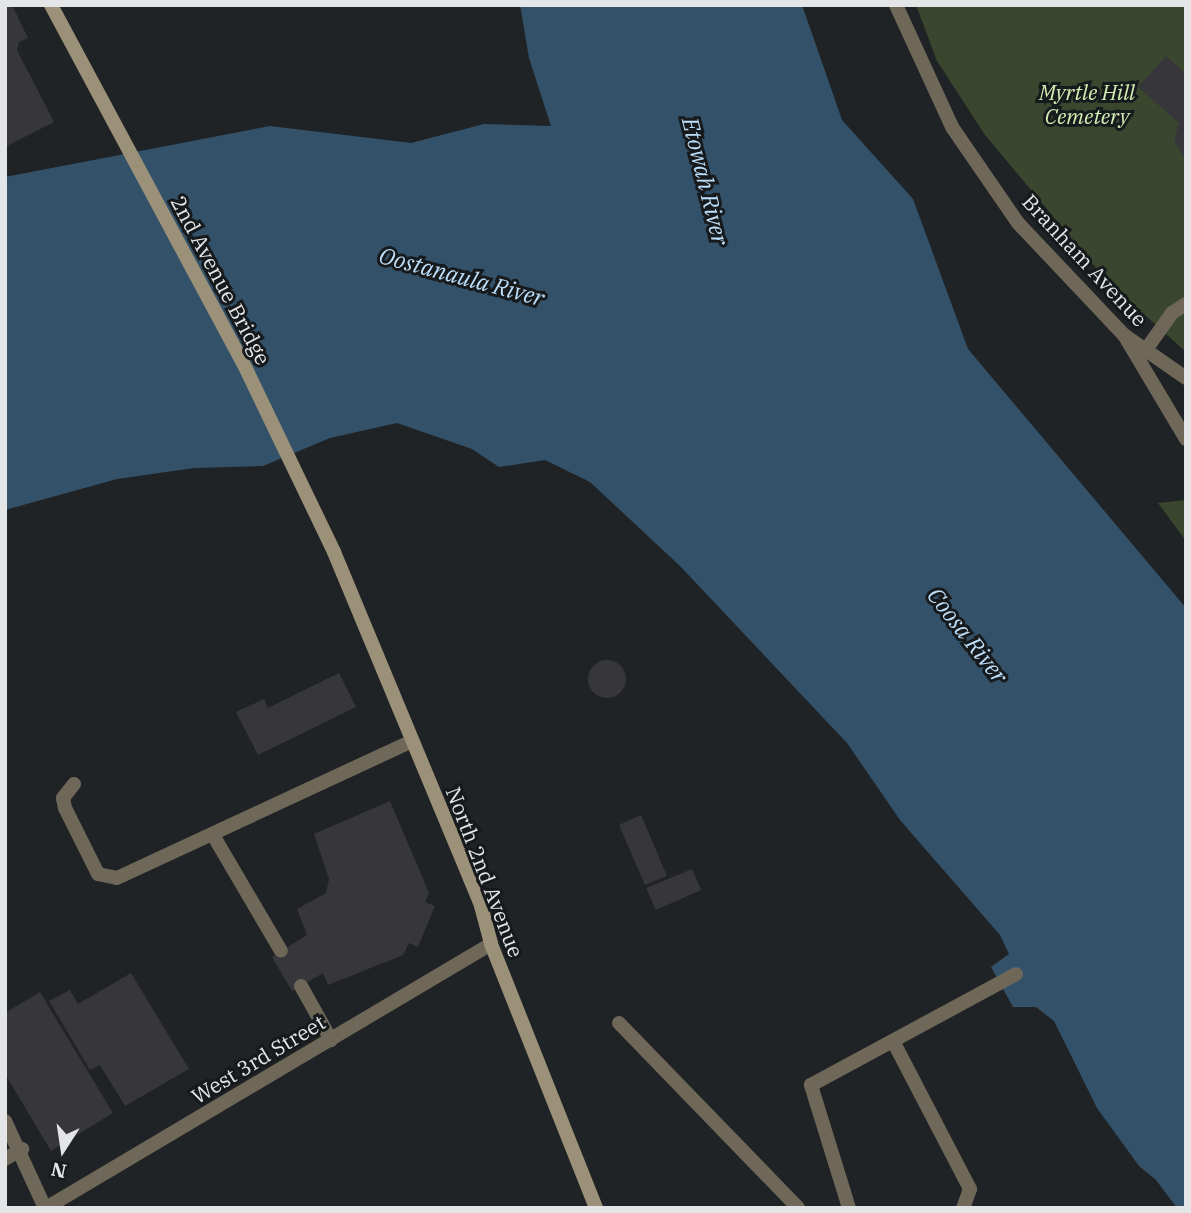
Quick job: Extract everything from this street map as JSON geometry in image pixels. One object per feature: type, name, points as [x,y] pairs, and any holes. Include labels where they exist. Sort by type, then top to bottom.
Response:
[{"type":"main road","name":"2nd Avenue Bridge","points":[[51,5],[223,325],[334,552]]},
{"type":"main road","name":"North 2nd Avenue","points":[[334,552],[410,742],[481,906],[491,944],[596,1208]]},
{"type":"street","name":"Branham Avenue","points":[[896,5],[952,127],[994,192],[1043,252],[1124,335],[1186,378]]},
{"type":"street","points":[[1144,351],[1172,313],[1186,304]]},
{"type":"street","points":[[1124,335],[1186,439]]},
{"type":"street","points":[[74,784],[63,798],[65,808],[92,867],[107,879],[125,876],[410,742]]},
{"type":"street","points":[[213,835],[282,951]]},
{"type":"street","name":"West 3rd Street","points":[[46,1208],[491,944]]},
{"type":"street","points":[[849,1208],[811,1085],[1016,974]]},
{"type":"street","points":[[301,986],[331,1040]]},
{"type":"street","points":[[619,1023],[798,1208]]},
{"type":"street","points":[[893,1041],[970,1189],[963,1208]]},
{"type":"street","points":[[5,1121],[22,1149],[46,1208]]},
{"type":"street","points":[[5,1159],[22,1149]]},
{"type":"green space","name":"Myrtle Hill Cemetery","points":[[916,5],[1186,5],[1186,352],[1107,281],[985,135],[937,61]]},
{"type":"green space","points":[[1186,500],[1186,541],[1158,503]]},
{"type":"water","points":[[520,5],[802,5],[842,120],[913,199],[968,349],[1186,608],[1186,1208],[1177,1208],[1156,1180],[1139,1166],[1097,1108],[1054,1021],[1036,1007],[1013,1007],[991,967],[1009,954],[1000,935],[900,820],[847,743],[680,566],[590,482],[545,460],[499,467],[472,449],[397,423],[330,438],[263,466],[194,468],[117,479],[5,510],[5,177],[270,126],[411,143],[484,124],[551,126],[529,58]]},
{"type":"building","points":[[5,5],[12,5],[28,38],[19,42],[17,50],[54,122],[5,147]]},
{"type":"building","points":[[1166,56],[1186,74],[1186,161],[1174,140],[1179,123],[1138,87]]},
{"type":"building","points":[[607,660],[620,666],[626,679],[620,692],[607,698],[594,692],[588,679],[594,666]]},
{"type":"building","points":[[339,673],[356,707],[258,755],[236,712],[264,699],[268,708]]},
{"type":"building","points":[[390,801],[429,893],[425,902],[435,906],[418,947],[409,943],[403,955],[328,985],[323,973],[292,991],[272,957],[307,935],[297,909],[326,893],[329,879],[314,834]]},
{"type":"building","points":[[641,815],[667,876],[645,885],[619,825]]},
{"type":"building","points":[[692,869],[701,890],[656,910],[646,888]]},
{"type":"building","points":[[131,973],[189,1069],[125,1106],[100,1065],[90,1070],[49,1001],[70,990],[78,1004]]},
{"type":"building","points":[[40,992],[113,1113],[51,1151],[5,1074],[5,1013]]},
{"type":"water label","name":"Etowah River","points":[[706,181]]},
{"type":"water label","name":"Oostanaula River","points":[[462,276]]},
{"type":"water label","name":"Coosa River","points":[[968,635]]}]
